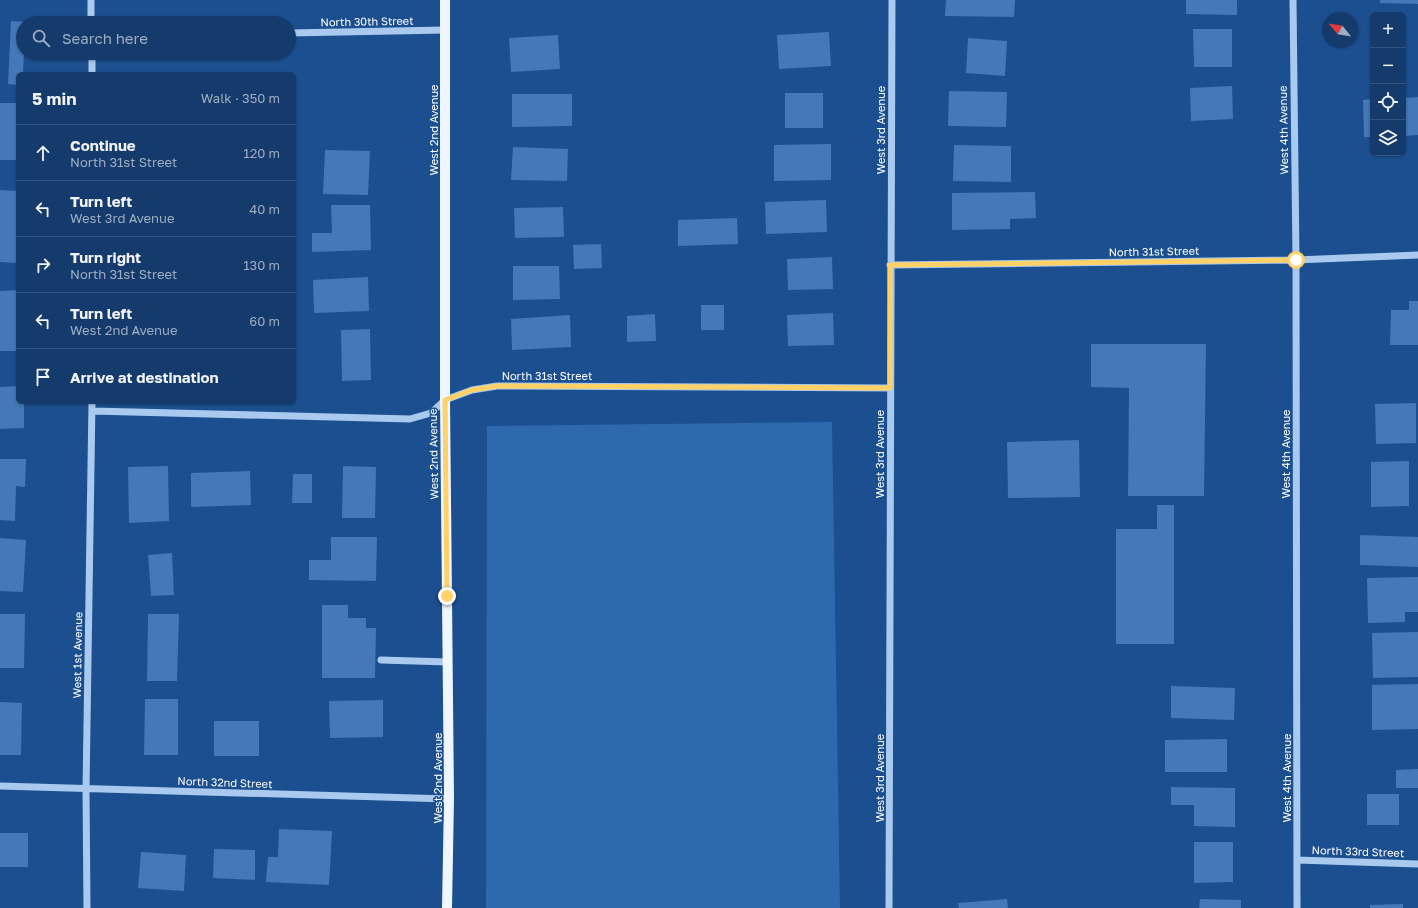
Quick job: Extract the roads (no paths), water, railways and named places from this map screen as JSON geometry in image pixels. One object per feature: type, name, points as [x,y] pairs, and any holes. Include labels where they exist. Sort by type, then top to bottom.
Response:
[{"type":"main road","name":"West 2nd Avenue","points":[[446,0],[445,400],[449,800],[448,908]]},
{"type":"street","points":[[91,0],[91,16]]},
{"type":"street","name":"West 3rd Avenue","points":[[889,908],[892,0]]},
{"type":"street","name":"West 4th Avenue","points":[[1293,0],[1296,260],[1297,908]]},
{"type":"street","name":"North 30th Street","points":[[296,33],[445,30]]},
{"type":"street","points":[[92,60],[92,72]]},
{"type":"street","name":"North 31st Street","points":[[890,265],[1296,260],[1418,255]]},
{"type":"street","name":"North 31st Street","points":[[92,411],[410,419],[431,413],[445,400],[472,390],[497,386],[890,388]]},
{"type":"street","name":"West 1st Avenue","points":[[87,908],[86,789],[92,404]]},
{"type":"street","points":[[381,660],[448,662]]},
{"type":"street","name":"North 32nd Street","points":[[0,786],[449,800]]},
{"type":"street","name":"North 33rd Street","points":[[1297,860],[1418,864]]}]
